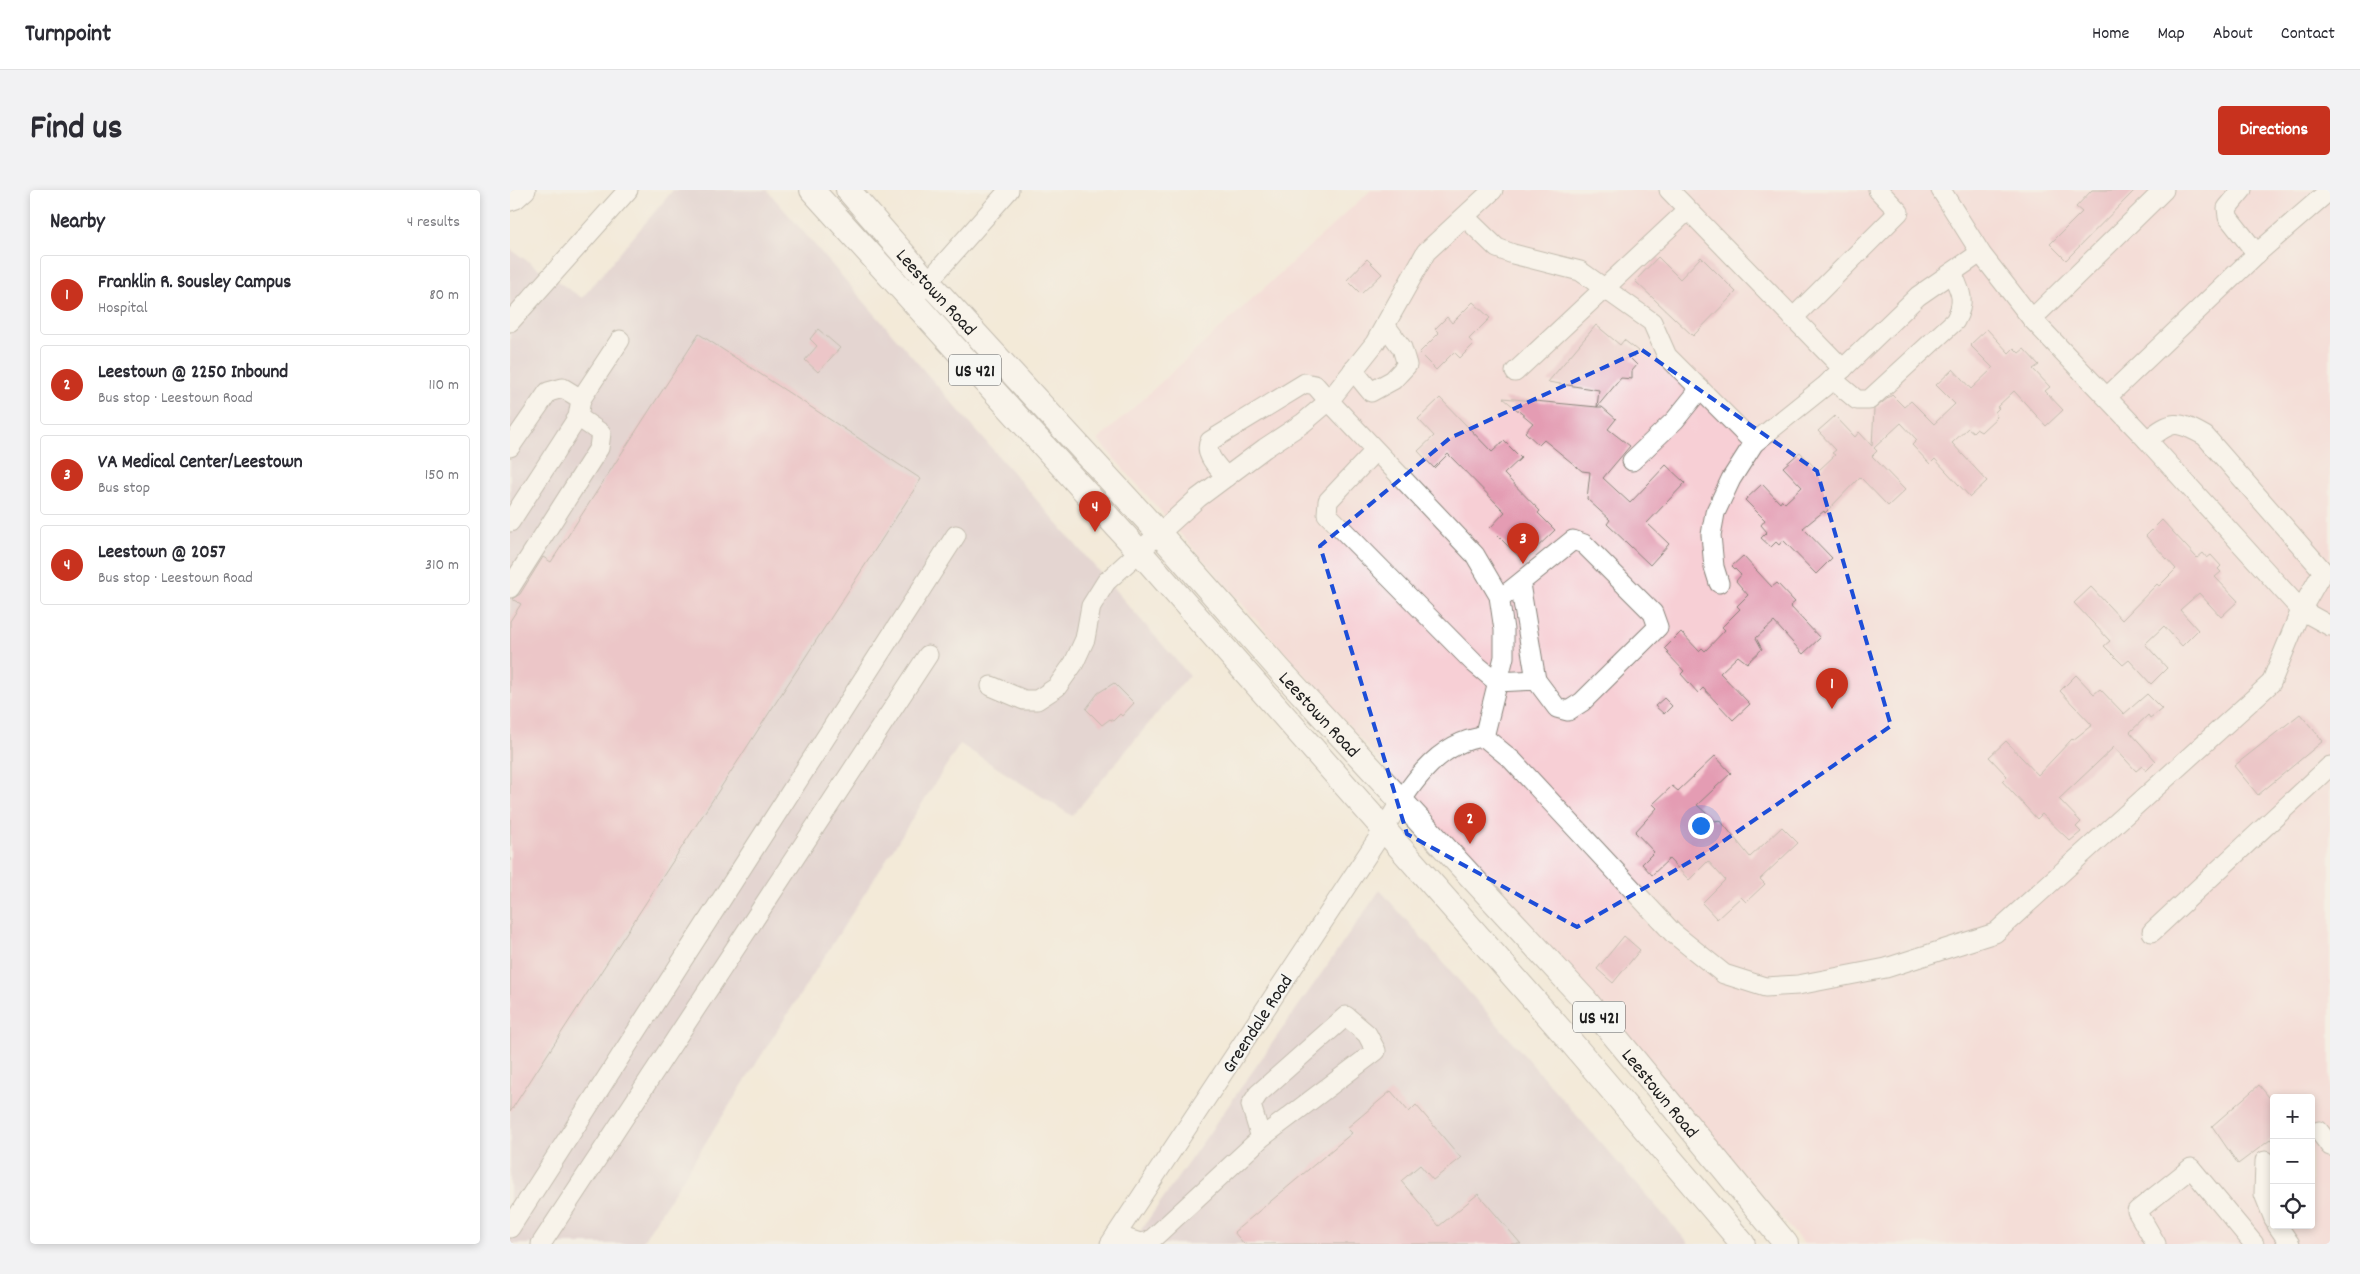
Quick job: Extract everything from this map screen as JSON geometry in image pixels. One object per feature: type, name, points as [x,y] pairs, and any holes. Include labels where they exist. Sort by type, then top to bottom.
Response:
[{"type":"main road","name":"Leestown Road","points":[[812,190],[1138,550],[1383,831],[1565,1035],[1743,1244]]},
{"type":"main road","name":"Leestown Road","points":[[848,190],[929,283],[1158,532],[1280,670],[1585,1000],[1786,1244]]},
{"type":"street","points":[[510,202],[526,190]]},
{"type":"street","points":[[510,322],[628,190]]},
{"type":"street","points":[[911,301],[929,283],[1009,190]]},
{"type":"street","points":[[991,686],[1024,700],[1037,700],[1057,687],[1074,663],[1085,639],[1091,606],[1106,582],[1138,550],[1198,498],[1303,423],[1328,401],[1375,342],[1426,252],[1493,190]]},
{"type":"street","points":[[1793,318],[1899,212],[1878,190]]},
{"type":"street","points":[[1941,190],[1980,253],[2032,319],[2147,440],[2301,610],[2330,626]]},
{"type":"street","points":[[2032,319],[2164,190]]},
{"type":"street","points":[[2242,190],[2227,208],[2228,217],[2257,254]]},
{"type":"street","points":[[2107,397],[2257,254],[2330,190]]},
{"type":"street","points":[[1516,372],[1605,288],[1679,197],[1793,318],[1857,400],[1869,400],[1955,321],[1962,310],[1962,299],[1952,273]]},
{"type":"street","points":[[1464,217],[1498,248],[1580,271],[1652,322],[1667,356],[1754,443]]},
{"type":"street","points":[[1719,583],[1714,567],[1711,535],[1715,513],[1731,480],[1754,443],[1838,374],[1918,296],[1980,253]]},
{"type":"street","points":[[1353,370],[1371,392],[1393,380],[1407,365],[1402,348],[1385,325]]},
{"type":"street","points":[[510,522],[620,340]]},
{"type":"street","points":[[1226,477],[1208,453],[1207,446],[1214,438],[1305,383],[1315,385],[1375,451],[1475,555],[1500,599],[1504,630],[1504,657],[1484,736],[1512,760],[1673,933],[1724,974],[1765,987],[1798,985],[1886,968],[1994,933],[2270,683],[2301,610],[2323,571],[2205,436],[2186,425],[2167,424],[2147,440]]},
{"type":"street","points":[[510,447],[548,392],[563,388],[601,433],[599,448],[510,588]]},
{"type":"street","points":[[1632,461],[1675,420],[1700,389]]},
{"type":"street","points":[[1375,451],[1328,501],[1327,514],[1474,663],[1497,682],[1536,680]]},
{"type":"street","points":[[510,1228],[956,535]]},
{"type":"street","points":[[1500,599],[1573,540],[1584,544],[1653,613],[1658,627],[1582,702],[1568,711],[1557,708],[1536,680],[1520,584]]},
{"type":"street","points":[[541,1244],[928,655]]},
{"type":"street","name":"Greendale Road","points":[[1113,1240],[1383,831],[1400,800],[1423,773],[1451,746],[1468,738],[1484,736]]},
{"type":"street","points":[[2152,932],[2330,766]]},
{"type":"street","points":[[1113,1240],[1141,1244],[1150,1241],[1261,1138],[1376,1051],[1367,1034],[1346,1016],[1258,1094],[1251,1105],[1261,1138]]},
{"type":"street","points":[[2264,1161],[2264,1194],[2270,1209]]},
{"type":"street","points":[[2156,1244],[2137,1211],[2191,1168],[2254,1244]]},
{"type":"street","points":[[2280,1229],[2290,1244]]},
{"type":"highlighted area","points":[[1642,350],[1817,471],[1891,726],[1712,849],[1577,927],[1407,834],[1320,546],[1450,438]]},
{"type":"shaded area","points":[[673,190],[767,190],[1189,675],[1072,816],[960,744],[641,1244],[510,1244],[510,249],[582,298]]},
{"type":"shaded area","points":[[1371,190],[2330,190],[2330,1244],[1804,1244],[1098,440]]},
{"type":"shaded area","points":[[1380,890],[1689,1244],[1131,1244]]},
{"type":"building","points":[[2092,190],[2135,190],[2066,260],[2050,244],[2082,212],[2076,207]]},
{"type":"building","points":[[1658,257],[1680,279],[1701,257],[1736,292],[1693,336],[1635,281]]},
{"type":"building","points":[[1367,259],[1382,274],[1361,294],[1347,280]]},
{"type":"building","points":[[1473,302],[1490,318],[1469,339],[1474,344],[1460,358],[1454,352],[1436,370],[1419,353],[1439,333],[1435,329],[1447,317],[1452,323]]},
{"type":"building","points":[[1596,325],[1620,345],[1624,340],[1638,351],[1631,359],[1637,365],[1632,371],[1632,379],[1621,378],[1597,407],[1599,390],[1548,382]]},
{"type":"building","points":[[818,329],[840,348],[818,372],[805,360],[817,346],[810,339]]},
{"type":"building","points":[[1987,329],[2009,353],[2014,348],[2019,353],[2024,349],[2039,365],[2033,369],[2050,387],[2045,391],[2063,410],[2046,426],[2014,391],[1997,407],[1999,408],[1995,412],[1997,417],[1981,432],[1976,429],[1973,432],[1968,428],[1952,443],[1987,481],[1970,497],[1935,459],[1930,464],[1912,445],[1917,440],[1901,423],[1874,448],[1877,451],[1872,456],[1905,490],[1888,506],[1860,477],[1825,513],[1824,511],[1803,528],[1832,558],[1816,574],[1783,540],[1779,545],[1776,542],[1771,547],[1761,538],[1767,532],[1761,525],[1765,520],[1745,500],[1762,484],[1780,503],[1782,500],[1785,503],[1802,487],[1783,467],[1800,452],[1818,471],[1835,455],[1832,453],[1836,450],[1818,431],[1835,416],[1855,437],[1859,432],[1872,446],[1874,409],[1892,395],[1904,407],[1911,401],[1934,424],[1955,404],[1936,385],[1953,369],[1971,389],[1993,368],[1970,345]]},
{"type":"building","points":[[699,334],[921,479],[510,1112],[510,621],[521,604],[512,599],[520,594],[543,557],[551,562]]},
{"type":"building","points":[[1440,398],[1492,452],[1504,441],[1521,458],[1504,474],[1540,511],[1538,513],[1555,530],[1523,561],[1490,528],[1505,512],[1448,454],[1434,468],[1418,451],[1434,436],[1418,419]]},
{"type":"building","points":[[1503,398],[1602,407],[1616,419],[1608,429],[1630,446],[1603,478],[1630,503],[1666,465],[1685,483],[1647,523],[1669,544],[1650,565],[1607,524],[1610,520],[1587,499],[1590,472],[1582,471],[1544,440],[1539,445],[1525,432],[1533,423]]},
{"type":"building","points":[[2162,520],[2197,558],[2203,553],[2207,558],[2211,555],[2221,566],[2218,569],[2221,572],[2215,577],[2238,601],[2221,617],[2199,593],[2180,610],[2198,630],[2182,646],[2164,626],[2145,644],[2167,668],[2151,684],[2129,660],[2123,665],[2104,646],[2110,641],[2074,603],[2091,587],[2122,620],[2157,584],[2159,586],[2176,569],[2146,536]]},
{"type":"building","points":[[1743,556],[1772,587],[1777,583],[1795,602],[1790,606],[1820,638],[1803,654],[1774,622],[1756,638],[1762,649],[1747,663],[1738,656],[1720,673],[1750,704],[1733,720],[1703,688],[1698,693],[1681,674],[1684,671],[1667,653],[1669,652],[1665,648],[1681,632],[1699,651],[1702,648],[1705,651],[1725,630],[1722,627],[1740,609],[1737,606],[1748,595],[1736,581],[1741,575],[1732,566]]},
{"type":"building","points":[[2076,675],[2094,694],[2100,689],[2124,714],[2147,694],[2162,709],[2150,718],[2148,715],[2130,732],[2156,761],[2146,771],[2142,766],[2136,771],[2114,747],[2059,799],[2081,822],[2076,827],[2081,832],[2070,841],[2042,814],[2037,819],[2002,781],[2007,776],[1989,757],[2006,741],[2038,775],[2072,739],[2092,725],[2060,691]]},
{"type":"building","points":[[1114,683],[1134,703],[1122,716],[1120,714],[1113,721],[1110,719],[1102,725],[1086,709],[1098,693]]},
{"type":"building","points":[[1664,698],[1672,706],[1664,714],[1655,706]]},
{"type":"building","points":[[2300,714],[2323,741],[2258,795],[2234,766]]},
{"type":"building","points":[[1715,756],[1731,773],[1697,805],[1715,821],[1720,820],[1750,857],[1782,827],[1798,843],[1760,879],[1765,884],[1746,902],[1741,897],[1717,919],[1702,903],[1725,880],[1708,861],[1689,880],[1669,859],[1652,875],[1642,864],[1654,852],[1635,832],[1657,808],[1653,804],[1672,786],[1678,791]]},
{"type":"building","points":[[1624,936],[1640,950],[1613,983],[1597,969]]},
{"type":"building","points":[[2259,1085],[2270,1098],[2270,1140],[2238,1164],[2212,1126]]},
{"type":"building","points":[[1391,1091],[1409,1112],[1416,1105],[1461,1158],[1433,1180],[1420,1165],[1401,1181],[1439,1226],[1478,1194],[1521,1244],[1244,1244],[1234,1232],[1352,1133],[1347,1128]]},
{"type":"place","name":"Leestown @ 2057","points":[[1095,532]]},
{"type":"place","name":"VA Medical Center/Leestown","points":[[1523,564]]},
{"type":"place","name":"Franklin R. Sousley Campus","points":[[1832,709]]},
{"type":"place","name":"Leestown @ 2250 Inbound","points":[[1470,844]]}]
